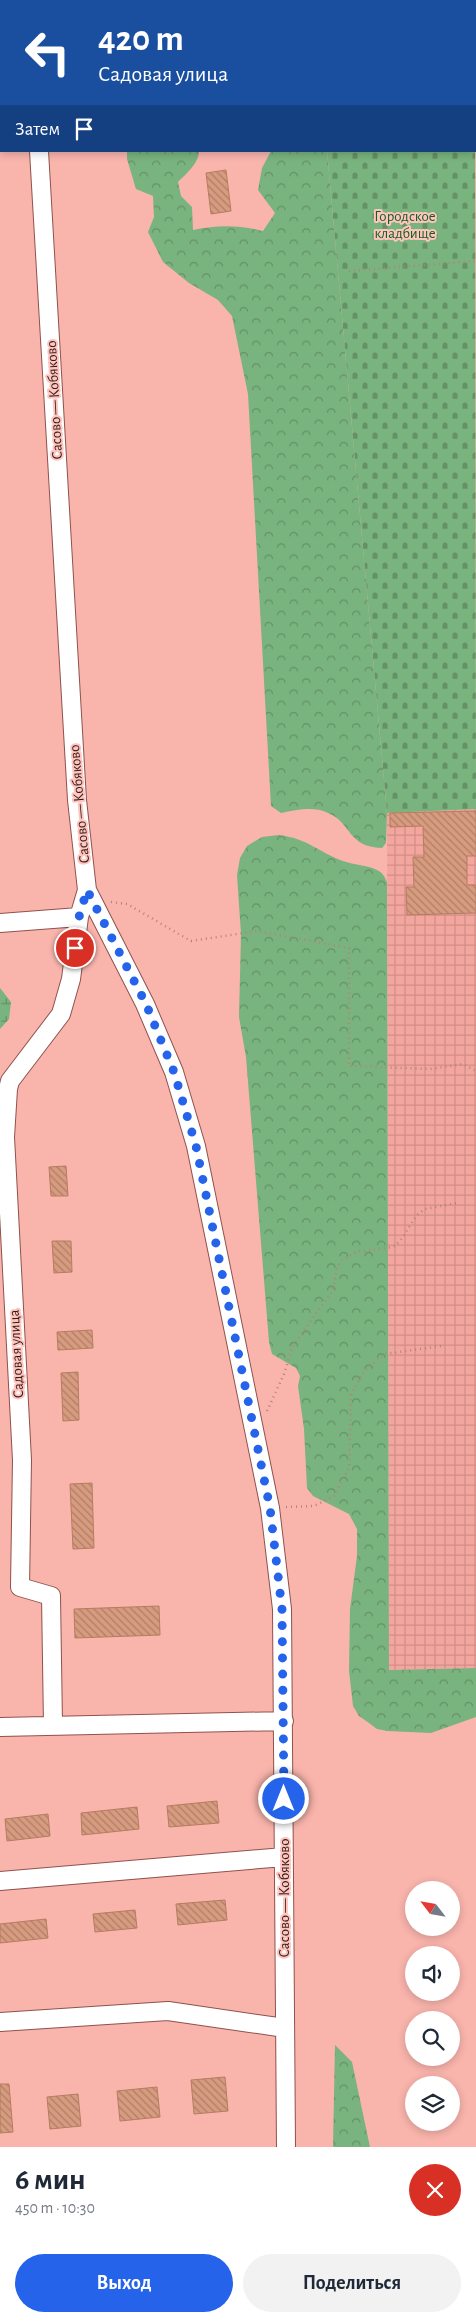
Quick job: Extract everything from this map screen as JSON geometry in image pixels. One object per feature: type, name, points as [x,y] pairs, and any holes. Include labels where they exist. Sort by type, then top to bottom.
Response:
[{"type":"street","name":"Сасово — Кобяково","points":[[39,152],[77,800],[90,895],[146,1004],[174,1072],[196,1146],[270,1508],[282,1609],[286,2147]]},
{"type":"street","name":"Садовая улица","points":[[53,1725],[51,1596],[20,1587],[22,1460],[5,1137],[10,1081],[61,1014],[71,979],[79,917],[90,895]]},
{"type":"street","points":[[0,922],[79,917]]},
{"type":"street","points":[[0,1727],[284,1721]]},
{"type":"street","points":[[0,1881],[284,1857]]},
{"type":"street","points":[[0,2022],[168,2011],[285,2028]]},
{"type":"path","points":[[349,271],[476,261]]},
{"type":"path","points":[[90,895],[127,904],[191,941],[258,931],[349,948],[350,1066],[430,1069],[463,1064],[476,1071]]},
{"type":"path","points":[[254,1430],[265,1418],[299,1334],[333,1290],[337,1268],[341,1261],[356,1252],[393,1247],[400,1241],[417,1215],[425,1209],[457,1203]]},
{"type":"path","points":[[270,1508],[314,1506],[334,1496],[349,1468],[351,1394],[365,1370],[385,1354],[441,1346]]},
{"type":"shaded area","points":[[476,809],[476,1668],[389,1670],[387,813]]},
{"type":"green space","points":[[127,152],[199,152],[197,160],[178,182],[181,196],[192,207],[193,230],[228,226],[263,231],[275,213],[258,190],[262,168],[270,152],[327,152],[387,813],[386,843],[382,848],[362,844],[336,817],[328,813],[311,809],[281,813],[271,806],[248,394],[232,316],[218,300],[189,283],[163,262],[148,232],[154,217],[153,196],[136,189],[127,159]]},
{"type":"green space","name":"Городское кладбище","points":[[327,152],[475,152],[476,809],[387,813]]},
{"type":"green space","points":[[279,835],[298,839],[343,861],[377,870],[387,882],[389,1670],[476,1668],[476,1717],[431,1733],[377,1729],[359,1716],[353,1706],[349,1671],[350,1609],[357,1556],[357,1529],[349,1514],[313,1496],[307,1488],[304,1429],[298,1386],[300,1376],[296,1368],[272,1354],[269,1342],[246,1057],[239,1017],[241,934],[237,875],[240,858],[247,846],[262,837]]},
{"type":"green space","points":[[0,988],[11,1002],[9,1019],[0,1029]]},
{"type":"green space","points":[[335,2045],[352,2062],[370,2147],[333,2147]]},
{"type":"building","points":[[226,170],[231,211],[211,214],[206,173]]},
{"type":"building","points":[[476,811],[476,856],[467,856],[467,885],[476,885],[476,913],[407,915],[406,887],[414,887],[413,857],[424,857],[423,826],[390,827],[390,813]]},
{"type":"building","points":[[66,1166],[68,1196],[51,1196],[49,1167]]},
{"type":"building","points":[[52,1241],[71,1241],[72,1272],[54,1273]]},
{"type":"building","points":[[92,1330],[93,1348],[58,1350],[57,1332]]},
{"type":"building","points":[[78,1372],[79,1420],[63,1421],[61,1373]]},
{"type":"building","points":[[92,1483],[94,1548],[73,1549],[70,1484]]},
{"type":"building","points":[[159,1606],[160,1635],[75,1638],[74,1609]]},
{"type":"building","points":[[217,1801],[219,1823],[169,1827],[167,1806]]},
{"type":"building","points":[[137,1807],[139,1829],[82,1835],[81,1813]]},
{"type":"building","points":[[48,1814],[50,1836],[7,1841],[5,1819]]},
{"type":"building","points":[[225,1900],[227,1920],[178,1925],[176,1904]]},
{"type":"building","points":[[135,1910],[137,1928],[95,1932],[93,1914]]},
{"type":"building","points":[[46,1919],[48,1938],[0,1943],[0,1924]]},
{"type":"building","points":[[225,2077],[228,2111],[194,2114],[191,2080]]},
{"type":"building","points":[[0,2084],[9,2084],[13,2132],[0,2133]]},
{"type":"building","points":[[157,2087],[160,2117],[120,2121],[117,2091]]},
{"type":"building","points":[[78,2094],[81,2126],[50,2129],[47,2097]]},
{"type":"route","points":[[75,948],[79,917],[87,890],[146,1004],[174,1072],[196,1146],[270,1508],[282,1609],[284,1799]]}]
